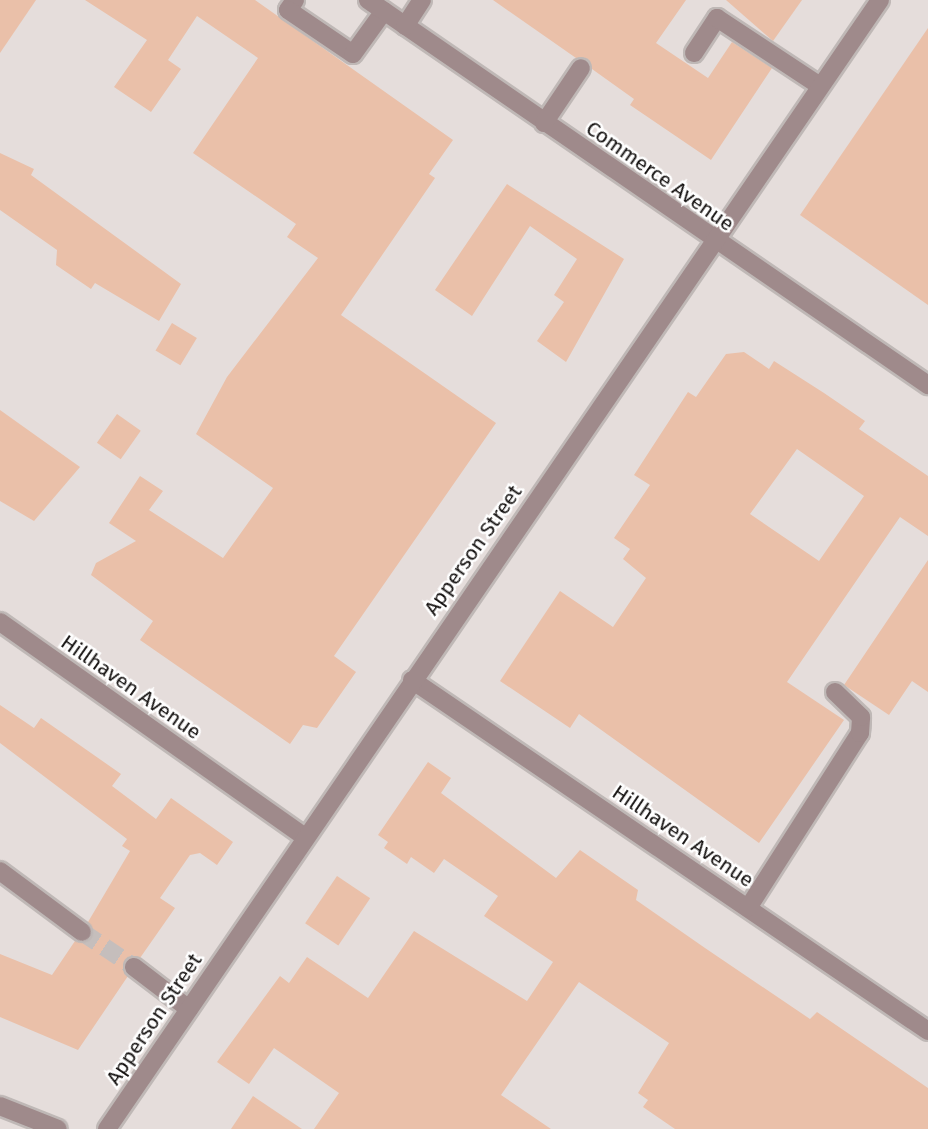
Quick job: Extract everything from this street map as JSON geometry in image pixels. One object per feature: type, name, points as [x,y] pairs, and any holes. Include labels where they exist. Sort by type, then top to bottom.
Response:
[{"type":"street","points":[[295,0],[288,10],[353,54],[384,11]]},
{"type":"street","name":"Commerce Avenue","points":[[368,0],[713,241],[928,385]]},
{"type":"street","points":[[405,26],[422,0]]},
{"type":"street","name":"Apperson Street","points":[[107,1129],[880,0]]},
{"type":"street","points":[[694,53],[716,18],[820,86]]},
{"type":"street","points":[[544,123],[581,68]]},
{"type":"street","name":"Hillhaven Avenue","points":[[0,622],[305,837]]},
{"type":"street","name":"Hillhaven Avenue","points":[[412,680],[928,1031]]},
{"type":"street","points":[[747,908],[860,733],[861,717],[835,692]]},
{"type":"street","points":[[0,871],[82,932]]},
{"type":"street","points":[[134,967],[189,1009]]},
{"type":"street","points":[[0,1106],[58,1129]]},
{"type":"building","points":[[0,0],[36,0],[0,53]]},
{"type":"building","points":[[85,0],[255,0],[453,140],[429,174],[435,178],[341,315],[496,423],[334,656],[356,672],[317,728],[303,725],[290,744],[140,640],[153,621],[91,575],[96,563],[136,541],[109,523],[140,476],[163,491],[149,510],[223,558],[273,488],[196,434],[227,377],[318,258],[287,237],[296,224],[193,153],[258,58],[197,16],[168,60],[181,69],[151,112],[114,87],[147,40]]},
{"type":"building","points":[[493,0],[686,0],[656,43],[708,78],[732,42],[772,68],[711,160],[630,105],[634,99],[592,69],[588,59],[576,58]]},
{"type":"building","points":[[726,0],[802,0],[773,41]]},
{"type":"building","points":[[928,28],[928,305],[800,215]]},
{"type":"building","points":[[0,153],[34,169],[31,175],[181,284],[159,321],[95,283],[91,289],[56,265],[57,250],[0,210]]},
{"type":"building","points":[[507,184],[624,259],[566,362],[537,341],[564,302],[554,295],[577,259],[530,226],[472,316],[435,290]]},
{"type":"building","points":[[172,323],[197,338],[180,365],[156,350]]},
{"type":"building","points":[[744,352],[769,369],[774,361],[865,421],[859,429],[928,476],[928,536],[900,517],[787,682],[844,720],[759,843],[579,714],[570,728],[500,681],[560,591],[613,627],[646,578],[623,559],[630,549],[614,538],[650,485],[634,475],[688,392],[696,397],[726,354]],"holes":[[[797,449],[864,496],[819,561],[750,514]]]},
{"type":"building","points":[[0,410],[80,467],[34,521],[0,501]]},
{"type":"building","points":[[117,414],[141,431],[121,459],[97,443]]},
{"type":"building","points":[[928,560],[928,692],[912,681],[889,715],[844,685]]},
{"type":"building","points":[[0,705],[34,728],[41,718],[121,774],[112,786],[156,819],[171,798],[233,842],[217,865],[200,853],[190,855],[160,898],[175,908],[140,958],[125,961],[128,976],[78,1050],[0,1017],[0,954],[52,975],[75,941],[91,938],[88,922],[130,851],[122,846],[127,839],[0,743]]},
{"type":"building","points":[[428,762],[451,778],[441,793],[556,878],[580,850],[638,890],[636,900],[705,948],[810,1019],[817,1012],[928,1088],[928,1129],[675,1129],[643,1107],[648,1100],[638,1093],[669,1043],[579,982],[501,1095],[551,1129],[314,1129],[339,1093],[274,1048],[249,1084],[217,1062],[280,976],[289,983],[307,957],[368,998],[414,931],[527,1001],[553,962],[484,916],[498,896],[444,859],[434,873],[411,857],[407,864],[384,848],[388,842],[378,835]]},
{"type":"building","points":[[337,876],[370,898],[338,946],[305,923]]},
{"type":"building","points":[[253,1096],[302,1129],[231,1129]]},
{"type":"tunnel","points":[[82,932],[134,967]]}]
